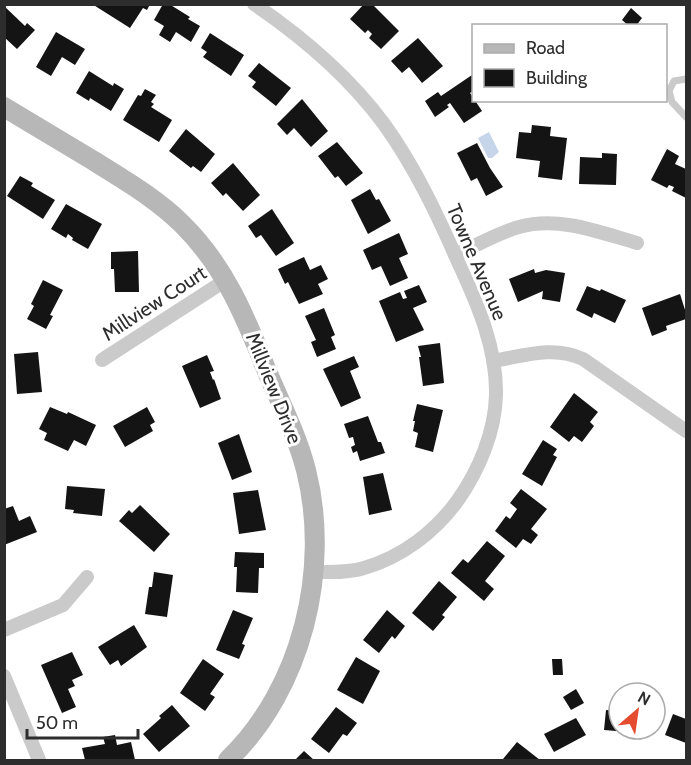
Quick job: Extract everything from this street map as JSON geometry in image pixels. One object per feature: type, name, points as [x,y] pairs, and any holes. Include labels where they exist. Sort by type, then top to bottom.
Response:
[{"type":"street","name":"Towne Avenue","points":[[254,4],[277,19],[315,50],[383,123],[412,168],[455,255],[478,309],[493,361],[496,395],[489,440],[465,489],[447,515],[410,548],[385,560],[363,568],[340,572],[314,572]]},
{"type":"street","name":"Millview Drive","points":[[4,106],[126,181],[154,201],[182,224],[206,251],[226,280],[254,338],[306,470],[314,524],[314,572],[306,622],[289,671],[266,713],[237,752],[228,760]]},
{"type":"street","points":[[455,255],[519,227],[545,223],[574,225],[637,243]]},
{"type":"street","name":"Millview Court","points":[[102,360],[226,280]]},
{"type":"street","points":[[493,361],[550,351],[572,354],[583,359],[687,431]]},
{"type":"street","points":[[4,630],[63,605],[87,577]]},
{"type":"street","points":[[4,676],[39,760]]},
{"type":"lane","points":[[687,79],[674,81],[669,91],[672,102],[687,117]]},
{"type":"water","points":[[489,132],[499,152],[492,158],[488,158],[478,138]]},
{"type":"building","points":[[92,4],[150,4],[147,10],[143,8],[130,28]]},
{"type":"building","points":[[163,4],[169,4],[200,26],[191,42],[176,32],[170,42],[159,35],[164,26],[154,20]]},
{"type":"building","points":[[364,4],[372,4],[399,31],[381,49],[369,38],[372,34],[368,30],[365,33],[350,19]]},
{"type":"building","points":[[4,6],[25,26],[27,23],[35,30],[17,49],[4,37]]},
{"type":"building","points":[[631,8],[642,18],[638,24],[627,24],[622,20]]},
{"type":"building","points":[[56,32],[85,49],[75,65],[62,57],[51,76],[36,67]]},
{"type":"building","points":[[210,33],[244,55],[231,76],[203,57],[207,52],[201,48]]},
{"type":"building","points":[[418,38],[443,66],[422,83],[409,67],[402,73],[391,61]]},
{"type":"building","points":[[259,63],[291,88],[276,106],[252,87],[256,82],[248,76]]},
{"type":"building","points":[[89,71],[113,86],[114,83],[124,89],[111,111],[90,98],[89,101],[76,93]]},
{"type":"building","points":[[472,75],[472,92],[470,93],[472,102],[476,102],[482,111],[464,123],[450,103],[447,105],[449,107],[435,117],[425,101],[438,92],[441,96]]},
{"type":"building","points":[[145,89],[156,95],[151,102],[154,104],[151,107],[172,120],[159,142],[123,120],[138,95],[141,96]]},
{"type":"building","points":[[302,99],[328,131],[311,147],[294,128],[287,135],[277,124]]},
{"type":"building","points":[[532,125],[551,127],[550,136],[567,138],[562,180],[538,177],[540,161],[516,158],[519,132],[531,133]]},
{"type":"building","points":[[186,129],[215,154],[201,172],[193,166],[191,168],[169,151]]},
{"type":"building","points":[[337,142],[363,173],[346,186],[338,176],[335,178],[318,156]]},
{"type":"building","points":[[477,143],[503,187],[486,196],[477,178],[471,181],[457,153]]},
{"type":"building","points":[[667,149],[679,156],[675,164],[686,169],[686,198],[672,191],[674,187],[669,185],[667,188],[651,180]]},
{"type":"building","points":[[602,153],[617,154],[616,185],[579,184],[580,157],[602,158]]},
{"type":"building","points":[[233,163],[260,195],[243,211],[226,193],[223,196],[211,183]]},
{"type":"building","points":[[20,176],[33,183],[31,186],[55,200],[43,219],[7,196]]},
{"type":"building","points":[[370,189],[376,200],[379,199],[391,221],[368,234],[351,200]]},
{"type":"building","points":[[66,204],[102,224],[88,249],[72,240],[73,238],[68,234],[66,238],[51,229]]},
{"type":"building","points":[[272,209],[294,243],[276,256],[261,235],[256,238],[248,226]]},
{"type":"building","points":[[399,233],[408,254],[399,258],[408,278],[390,286],[381,266],[372,270],[363,250]]},
{"type":"building","points":[[138,251],[139,292],[115,292],[111,252]]},
{"type":"building","points":[[304,257],[310,270],[321,265],[328,279],[318,284],[323,294],[299,304],[288,282],[285,284],[278,269]]},
{"type":"building","points":[[534,269],[535,273],[546,270],[565,273],[560,302],[542,299],[543,291],[518,302],[509,279]]},
{"type":"building","points":[[43,280],[63,290],[50,315],[53,316],[46,329],[27,319],[34,306],[31,304]]},
{"type":"building","points":[[419,285],[427,302],[413,308],[424,330],[396,342],[379,301],[400,292],[403,299],[407,298],[404,291]]},
{"type":"building","points":[[587,286],[600,291],[601,289],[626,300],[615,323],[594,313],[592,318],[576,310]]},
{"type":"building","points":[[680,294],[686,319],[666,326],[667,330],[652,336],[642,308]]},
{"type":"building","points":[[324,308],[335,335],[331,337],[336,349],[317,357],[311,342],[316,340],[305,316]]},
{"type":"building","points":[[440,343],[444,383],[423,386],[418,346]]},
{"type":"building","points":[[38,352],[42,392],[17,394],[14,354]]},
{"type":"building","points":[[207,355],[214,371],[210,372],[221,399],[200,408],[182,366]]},
{"type":"building","points":[[354,356],[359,367],[350,371],[361,398],[341,407],[323,369]]},
{"type":"building","points":[[574,393],[598,412],[590,422],[594,426],[582,442],[574,436],[569,442],[550,427]]},
{"type":"building","points":[[417,404],[443,410],[433,452],[415,447],[418,433],[413,431],[415,421],[413,421]]},
{"type":"building","points":[[50,407],[67,414],[68,412],[96,425],[86,446],[74,440],[68,451],[44,440],[47,433],[39,429]]},
{"type":"building","points":[[147,407],[155,422],[150,425],[153,431],[125,447],[113,426]]},
{"type":"building","points":[[368,416],[385,453],[360,461],[357,451],[353,453],[351,447],[355,445],[353,437],[349,438],[344,424]]},
{"type":"building","points":[[239,434],[252,472],[232,480],[218,443]]},
{"type":"building","points":[[543,440],[557,449],[553,455],[557,457],[542,486],[522,474]]},
{"type":"building","points":[[383,473],[392,510],[369,515],[363,477]]},
{"type":"building","points":[[67,486],[105,489],[102,516],[73,513],[74,510],[65,509]]},
{"type":"building","points":[[521,489],[547,509],[531,529],[538,535],[531,544],[523,539],[516,548],[495,531],[506,516],[510,519],[517,509],[510,503]]},
{"type":"building","points":[[258,490],[266,530],[239,534],[233,493]]},
{"type":"building","points":[[140,505],[170,534],[154,552],[119,521],[129,510],[132,513]]},
{"type":"building","points":[[13,506],[19,521],[30,516],[37,532],[4,545],[4,509]]},
{"type":"building","points":[[487,541],[505,556],[485,581],[494,589],[484,601],[451,573],[463,559],[468,563]]},
{"type":"building","points":[[235,552],[264,553],[264,568],[259,568],[258,593],[236,592]]},
{"type":"building","points":[[154,572],[173,575],[167,617],[145,614]]},
{"type":"building","points":[[439,581],[457,597],[442,615],[445,617],[433,631],[412,613]]},
{"type":"building","points":[[233,610],[253,618],[242,644],[245,645],[239,659],[216,650]]},
{"type":"building","points":[[387,610],[405,626],[395,639],[392,636],[379,653],[363,640]]},
{"type":"building","points":[[134,625],[147,647],[121,666],[118,660],[110,665],[98,647]]},
{"type":"building","points":[[72,652],[83,675],[72,680],[75,686],[68,689],[76,707],[62,713],[41,665]]},
{"type":"building","points":[[356,657],[380,671],[363,704],[337,690]]},
{"type":"building","points":[[203,659],[224,674],[210,694],[215,697],[205,711],[180,693]]},
{"type":"building","points":[[552,659],[562,659],[563,675],[553,675]]},
{"type":"building","points":[[576,689],[584,703],[571,710],[563,697]]},
{"type":"building","points":[[172,705],[190,726],[159,752],[143,734]]},
{"type":"building","points":[[336,707],[357,723],[347,736],[343,734],[329,753],[311,739]]},
{"type":"building","points":[[606,710],[607,710],[607,730],[604,730]]},
{"type":"building","points":[[673,714],[686,719],[686,743],[667,736]]},
{"type":"building","points":[[576,718],[586,735],[554,752],[544,734]]},
{"type":"building","points":[[115,735],[117,745],[131,742],[135,760],[85,760],[82,748],[105,744],[103,737]]},
{"type":"building","points":[[517,742],[540,760],[503,759]]},
{"type":"building","points":[[304,751],[314,760],[295,760]]}]
